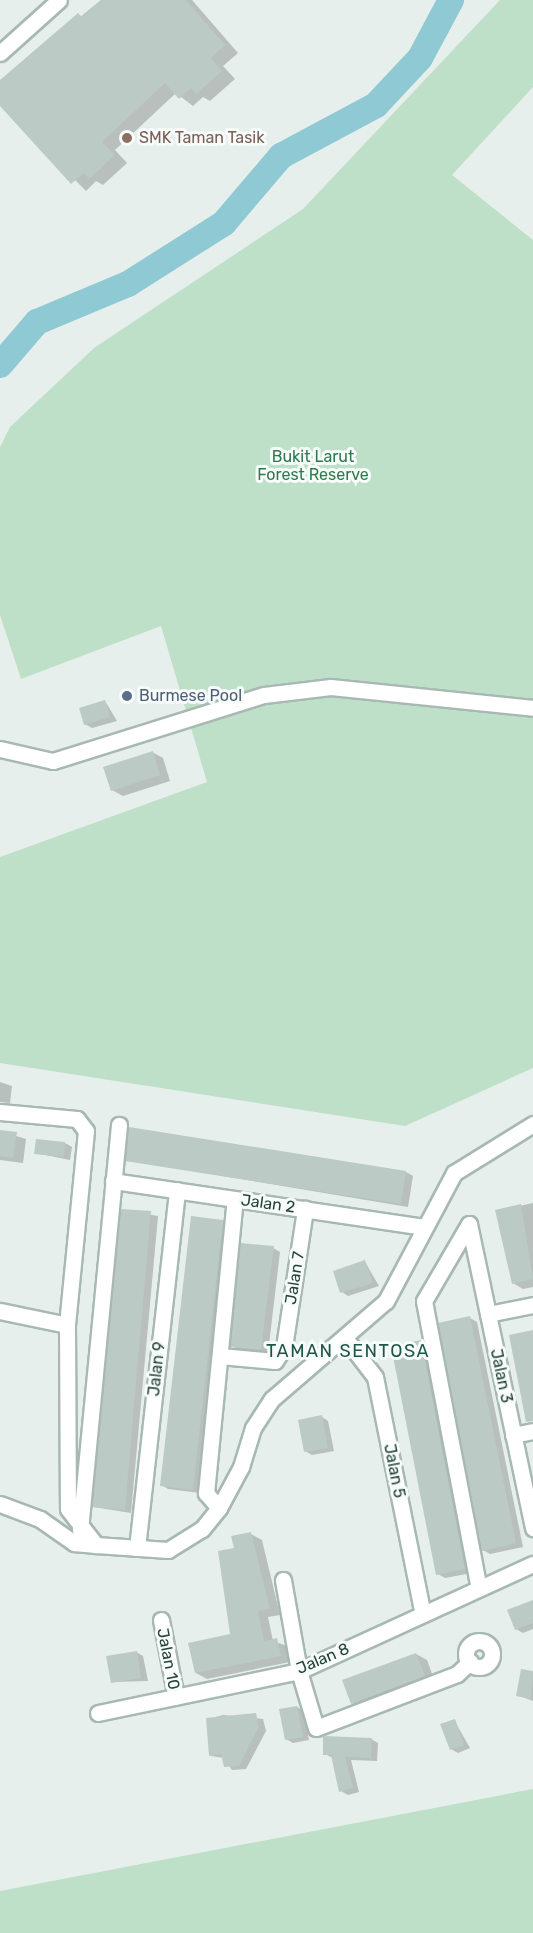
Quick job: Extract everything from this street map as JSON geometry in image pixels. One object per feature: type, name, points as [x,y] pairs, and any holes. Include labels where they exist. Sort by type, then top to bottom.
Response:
[{"type":"street","points":[[0,53],[59,0]]},
{"type":"street","points":[[0,749],[53,761],[264,695],[331,687],[533,708]]},
{"type":"street","points":[[0,1112],[77,1119],[86,1131],[68,1324],[64,1495],[80,1530],[96,1545]]},
{"type":"street","points":[[0,1504],[40,1520],[74,1542],[137,1548],[182,1545],[219,1508],[241,1467],[253,1428],[272,1399],[386,1301],[424,1227],[459,1168],[533,1124]]},
{"type":"street","points":[[80,1530],[118,1125]]},
{"type":"street","name":"Jalan 2","points":[[113,1181],[424,1227]]},
{"type":"street","name":"Jalan 9","points":[[137,1548],[177,1190]]},
{"type":"street","points":[[219,1508],[206,1493],[235,1199]]},
{"type":"street","name":"Jalan 7","points":[[220,1356],[275,1361],[284,1347],[305,1209]]},
{"type":"street","name":"Jalan 3","points":[[479,1588],[424,1301],[469,1224],[533,1528]]},
{"type":"street","points":[[488,1314],[533,1305]]},
{"type":"street","points":[[0,1311],[68,1324]]},
{"type":"street","name":"Jalan 5","points":[[345,1338],[375,1377],[423,1614]]},
{"type":"street","points":[[513,1436],[533,1431]]},
{"type":"street","name":"Jalan 8","points":[[98,1713],[299,1671],[533,1564]]},
{"type":"street","points":[[283,1580],[299,1671],[316,1728],[457,1674],[470,1662]]},
{"type":"street","name":"Jalan 10","points":[[161,1620],[176,1697]]},
{"type":"green space","name":"Bukit Larut Forest Reserve","points":[[500,0],[533,0],[533,87],[452,175],[533,240],[533,1068],[405,1126],[0,1063],[0,857],[207,782],[161,626],[21,679],[0,615],[0,447],[10,427],[94,348],[303,209]]},
{"type":"green space","points":[[533,1789],[533,1933],[0,1933],[0,1891]]},
{"type":"building","points":[[102,0],[186,0],[225,45],[211,58],[222,71],[196,94],[191,88],[179,99],[165,83],[102,142],[115,155],[89,179],[84,173],[71,184],[0,106],[0,80],[78,13],[82,17]]},
{"type":"building","points":[[105,700],[110,717],[84,725],[79,708]]},
{"type":"building","points":[[153,751],[160,775],[111,791],[103,767]]},
{"type":"building","points":[[129,1127],[406,1171],[401,1204],[125,1161]]},
{"type":"building","points":[[0,1130],[17,1132],[13,1158],[0,1156]]},
{"type":"building","points":[[36,1139],[65,1142],[64,1157],[34,1154]]},
{"type":"building","points":[[521,1204],[533,1279],[512,1284],[495,1210]]},
{"type":"building","points":[[121,1209],[151,1211],[125,1510],[92,1507]]},
{"type":"building","points":[[191,1216],[223,1220],[193,1490],[160,1486]]},
{"type":"building","points":[[240,1243],[274,1246],[261,1350],[230,1347]]},
{"type":"building","points":[[365,1260],[373,1283],[340,1293],[333,1271]]},
{"type":"building","points":[[470,1316],[516,1543],[482,1551],[438,1323]]},
{"type":"building","points":[[533,1330],[533,1421],[526,1422],[509,1335]]},
{"type":"building","points":[[421,1340],[465,1569],[436,1575],[391,1346]]},
{"type":"building","points":[[322,1415],[328,1448],[304,1452],[298,1420]]},
{"type":"building","points":[[251,1532],[270,1609],[258,1611],[264,1641],[277,1638],[281,1656],[195,1673],[188,1643],[230,1634],[218,1551],[234,1548],[231,1536]]},
{"type":"building","points":[[533,1600],[533,1623],[515,1630],[507,1610]]},
{"type":"building","points":[[137,1651],[141,1678],[111,1683],[106,1656]]},
{"type":"building","points":[[416,1653],[425,1676],[351,1704],[342,1680]]},
{"type":"building","points":[[521,1669],[533,1671],[531,1699],[516,1696]]},
{"type":"building","points":[[297,1706],[303,1737],[285,1740],[279,1709]]},
{"type":"building","points":[[256,1713],[259,1727],[239,1766],[224,1767],[221,1754],[209,1756],[206,1718]]},
{"type":"building","points":[[455,1719],[464,1745],[450,1750],[440,1724]]},
{"type":"building","points":[[323,1736],[372,1738],[371,1758],[345,1757],[353,1788],[339,1792],[331,1755],[323,1755]]},
{"type":"waterway","points":[[0,365],[37,322],[128,284],[224,223],[281,156],[376,105],[420,58],[451,0]]},
{"type":"place","name":"SMK Taman Tasik","points":[[127,138]]},
{"type":"place","name":"Burmese Pool","points":[[127,696]]},
{"type":"district","name":"TAMAN SENTOSA","points":[[348,1351]]}]
